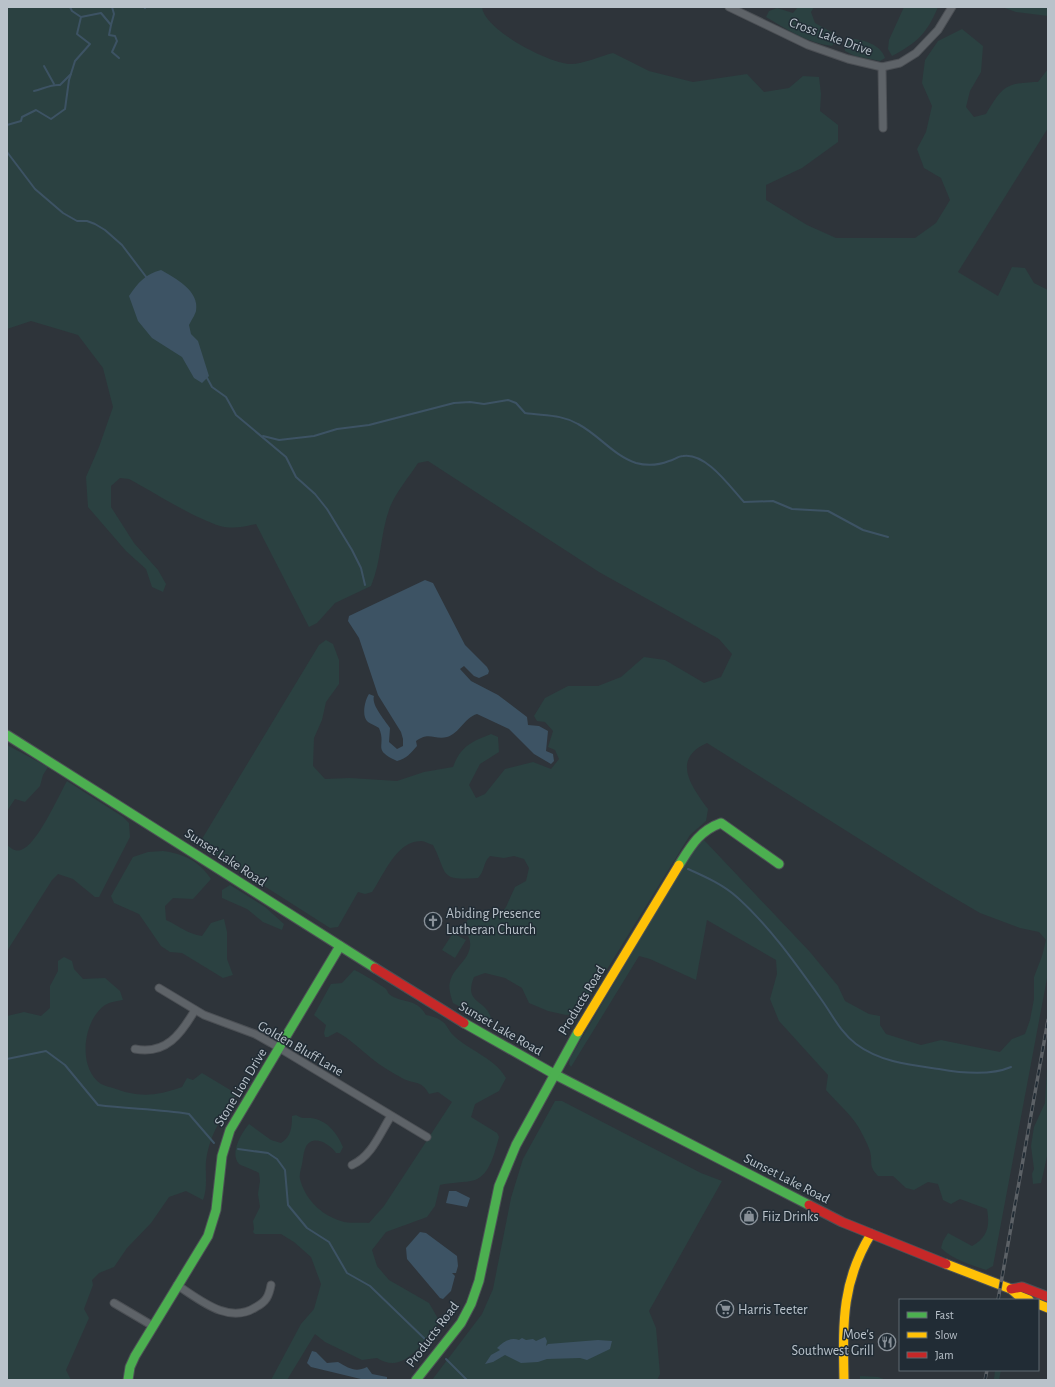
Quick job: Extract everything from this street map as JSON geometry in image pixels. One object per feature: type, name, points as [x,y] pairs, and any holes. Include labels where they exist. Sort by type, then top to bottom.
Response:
[{"type":"main road","name":"Sunset Lake Road","points":[[7,735],[448,1014],[554,1074],[801,1202],[871,1234],[1011,1289],[1019,1296],[1026,1299]]},
{"type":"main road","name":"Products Road","points":[[416,1380],[461,1323],[471,1304],[479,1281],[503,1176],[516,1145],[592,1007],[695,839],[710,827],[721,823],[779,864]]},
{"type":"main road","name":"Stone Lion Drive","points":[[128,1380],[132,1362],[208,1236],[215,1220],[219,1167],[226,1138],[340,946]]},
{"type":"main road","points":[[844,1380],[842,1323],[844,1304],[855,1266],[864,1243],[871,1234]]},
{"type":"main road","name":"Sunset Lake Road","points":[[1011,1289],[1022,1287],[1048,1297]]},
{"type":"street","name":"Cross Lake Drive","points":[[728,7],[808,45],[848,59],[882,67],[900,64],[916,53],[938,30],[952,7]]},
{"type":"street","points":[[882,67],[883,128]]},
{"type":"street","name":"Golden Bluff Lane","points":[[159,988],[211,1019],[255,1034],[427,1137]]},
{"type":"street","points":[[135,1049],[154,1050],[164,1046],[183,1029],[195,1010]]},
{"type":"street","points":[[352,1165],[364,1159],[391,1116]]},
{"type":"street","points":[[178,1285],[220,1311],[238,1314],[254,1309],[260,1305],[269,1294],[271,1285]]},
{"type":"street","points":[[114,1303],[153,1326]]},
{"type":"green space","points":[[7,7],[482,7],[486,16],[494,26],[506,35],[534,52],[561,62],[571,64],[581,63],[613,53],[649,71],[693,82],[747,74],[764,92],[789,88],[803,76],[819,77],[821,94],[820,111],[838,125],[838,142],[802,168],[766,185],[766,200],[807,225],[836,238],[915,238],[936,223],[950,200],[941,178],[924,168],[917,149],[926,132],[932,106],[922,83],[925,60],[938,41],[962,29],[983,46],[981,72],[970,91],[966,107],[974,117],[986,114],[997,97],[1006,88],[1018,83],[1038,82],[1048,69],[1048,128],[958,272],[998,296],[1012,267],[1025,268],[1034,283],[1048,290],[1048,973],[993,1266],[986,1270],[974,1266],[945,1252],[941,1248],[948,1233],[972,1246],[982,1239],[988,1226],[987,1209],[960,1199],[951,1204],[943,1200],[938,1184],[928,1182],[914,1190],[906,1188],[893,1176],[878,1176],[872,1166],[870,1151],[859,1128],[848,1113],[826,1090],[828,1075],[779,1021],[770,999],[777,974],[776,960],[707,920],[696,980],[650,959],[639,956],[571,1067],[569,1064],[570,1058],[692,852],[699,843],[704,840],[810,952],[838,986],[845,1001],[869,1014],[880,1016],[880,1025],[886,1034],[921,1045],[941,1040],[1000,1052],[1012,1039],[1025,1034],[1030,1020],[1034,999],[1034,977],[1046,940],[1039,932],[1020,928],[980,913],[934,886],[707,743],[696,749],[690,757],[687,765],[691,782],[708,809],[706,821],[690,835],[580,1013],[566,1015],[548,1011],[529,1003],[522,988],[505,978],[485,973],[474,977],[471,992],[473,997],[485,1007],[491,1018],[485,1020],[453,1003],[449,984],[454,973],[469,952],[470,943],[465,927],[468,919],[489,918],[500,915],[506,907],[515,887],[526,881],[529,868],[524,859],[514,856],[504,858],[490,856],[478,878],[456,878],[450,877],[446,874],[433,845],[422,841],[412,842],[404,847],[392,860],[372,892],[365,894],[358,892],[338,927],[330,928],[203,847],[202,839],[319,645],[326,640],[333,644],[339,660],[339,684],[326,702],[322,720],[314,738],[313,766],[325,779],[350,778],[397,781],[424,772],[453,767],[463,749],[472,742],[491,734],[498,737],[499,752],[480,764],[469,785],[476,798],[485,794],[505,769],[533,762],[551,769],[559,759],[555,750],[548,747],[553,731],[545,722],[537,721],[534,716],[545,698],[568,686],[598,686],[621,677],[644,657],[665,660],[704,683],[721,677],[732,654],[719,639],[599,572],[428,461],[418,463],[399,490],[390,507],[384,527],[375,576],[371,586],[335,603],[317,623],[309,627],[256,524],[238,527],[220,526],[186,511],[129,479],[120,478],[111,486],[111,507],[134,543],[158,570],[166,584],[163,592],[152,587],[146,569],[126,551],[88,507],[86,477],[99,447],[113,407],[103,368],[78,335],[31,321],[7,329]]},
{"type":"green space","points":[[798,7],[814,7],[811,12],[815,23],[835,34],[837,40],[832,46],[806,39],[766,17],[769,11],[777,8],[793,13]]},
{"type":"green space","points":[[904,7],[938,7],[930,24],[921,36],[909,46],[892,56],[888,49],[889,40]]},
{"type":"green space","points":[[1002,7],[1048,7],[1048,16],[1016,12]]},
{"type":"green space","points":[[851,39],[861,40],[876,46],[883,53],[885,58],[880,61],[855,56],[845,51],[845,44]]},
{"type":"green space","points":[[7,745],[48,767],[43,775],[40,786],[25,802],[15,799],[7,811]]},
{"type":"green space","points":[[67,781],[123,817],[129,823],[130,837],[99,897],[95,897],[73,879],[58,874],[52,880],[7,951],[7,845],[13,849],[21,850],[34,839],[47,820]]},
{"type":"green space","points":[[163,851],[178,854],[190,859],[201,867],[211,879],[193,899],[173,898],[165,906],[166,920],[188,932],[202,936],[211,923],[224,919],[227,932],[227,959],[233,975],[223,978],[182,953],[170,952],[161,946],[139,914],[114,903],[111,896],[133,857],[148,852]]},
{"type":"green space","points":[[230,885],[265,907],[284,924],[282,930],[263,922],[247,909],[222,898],[222,890]]},
{"type":"green space","points":[[453,933],[466,940],[455,958],[442,950]]},
{"type":"green space","points":[[64,957],[72,961],[74,969],[83,979],[105,978],[120,991],[123,1000],[111,1002],[105,1005],[92,1021],[88,1032],[86,1056],[88,1067],[93,1077],[101,1084],[123,1091],[148,1095],[182,1087],[187,1078],[193,1080],[202,1073],[237,1094],[217,1126],[210,1142],[206,1161],[206,1185],[203,1200],[186,1191],[169,1197],[151,1223],[127,1248],[114,1267],[99,1273],[92,1280],[93,1285],[84,1309],[89,1318],[66,1370],[71,1380],[7,1380],[7,1016],[24,1012],[41,1016],[50,1008],[50,986],[58,971],[58,961]]},
{"type":"green space","points":[[354,970],[384,987],[389,994],[394,997],[413,1003],[422,1009],[426,1015],[435,1017],[441,1021],[459,1041],[488,1059],[501,1071],[506,1078],[499,1091],[475,1104],[471,1117],[497,1133],[499,1137],[491,1162],[485,1173],[475,1180],[440,1185],[435,1206],[427,1217],[386,1232],[372,1250],[377,1266],[389,1280],[429,1303],[440,1322],[413,1354],[405,1360],[396,1363],[387,1362],[377,1358],[362,1360],[325,1342],[315,1334],[287,1380],[271,1380],[301,1324],[314,1309],[321,1284],[311,1257],[294,1242],[281,1234],[255,1234],[253,1232],[253,1221],[260,1207],[258,1194],[260,1181],[259,1173],[239,1164],[236,1159],[236,1149],[243,1132],[249,1124],[271,1140],[281,1143],[289,1135],[292,1124],[292,1116],[296,1115],[302,1118],[317,1119],[327,1124],[338,1137],[343,1147],[340,1153],[336,1153],[325,1143],[320,1141],[311,1141],[304,1151],[300,1174],[302,1186],[315,1205],[327,1215],[344,1222],[369,1223],[384,1206],[452,1102],[438,1092],[429,1094],[420,1084],[406,1080],[390,1071],[337,1032],[325,1037],[324,1033],[326,1025],[314,1015],[331,984],[342,983]]},
{"type":"green space","points":[[1048,1051],[1048,1152],[1041,1183],[1033,1184],[1032,1174],[1034,1169],[1031,1146],[1034,1127],[1045,1103]]},
{"type":"green space","points":[[555,1101],[562,1101],[701,1173],[722,1181],[649,1311],[656,1328],[660,1374],[657,1380],[432,1380],[482,1314],[493,1289],[511,1198],[523,1159]]},
{"type":"green space","points":[[995,1371],[1001,1371],[999,1380],[994,1380]]},
{"type":"green space","points":[[860,1376],[878,1377],[887,1380],[860,1380]]},
{"type":"water","points":[[161,270],[179,281],[194,297],[196,311],[189,325],[191,334],[198,341],[209,376],[202,383],[194,378],[182,357],[152,338],[138,321],[129,296],[142,280]]},
{"type":"water","points":[[425,580],[433,583],[465,645],[487,667],[489,671],[488,674],[479,678],[474,676],[464,666],[460,669],[471,681],[498,695],[527,717],[528,725],[539,726],[548,731],[546,751],[553,754],[554,761],[551,764],[534,754],[509,729],[477,714],[447,737],[442,738],[428,736],[421,738],[416,741],[417,746],[413,751],[400,760],[397,761],[384,753],[381,747],[382,739],[379,728],[368,722],[365,716],[365,704],[369,694],[374,696],[376,708],[390,728],[389,742],[397,749],[403,746],[403,739],[401,732],[378,695],[359,638],[348,621],[349,616]]},
{"type":"water","points":[[449,1191],[456,1191],[470,1198],[467,1207],[446,1203]]},
{"type":"water","points":[[420,1232],[426,1233],[457,1256],[458,1266],[456,1273],[452,1273],[455,1276],[451,1291],[443,1299],[440,1298],[407,1259],[406,1248]]},
{"type":"water","points":[[545,1337],[547,1341],[546,1346],[548,1344],[598,1340],[612,1341],[610,1349],[587,1360],[580,1358],[547,1359],[538,1362],[521,1363],[505,1355],[493,1362],[485,1364],[491,1355],[500,1350],[497,1348],[507,1341],[513,1339],[519,1340],[522,1338],[526,1340],[533,1339],[536,1341]]},
{"type":"water","points":[[312,1351],[316,1352],[327,1363],[338,1362],[355,1370],[367,1367],[372,1374],[387,1377],[387,1380],[365,1380],[311,1367],[307,1363]]},
{"type":"waterway","points":[[7,125],[21,121],[22,117],[36,110],[51,119],[65,109],[69,80],[75,61],[90,44],[77,34],[81,17],[72,11],[70,7]]},
{"type":"waterway","points":[[81,17],[101,13],[111,25],[114,14],[112,7]]},
{"type":"waterway","points":[[111,25],[109,35],[115,36],[117,41],[112,52],[119,58]]},
{"type":"waterway","points":[[44,66],[54,84]]},
{"type":"waterway","points":[[34,91],[50,86],[60,85],[71,74]]},
{"type":"waterway","points":[[7,152],[35,189],[63,213],[77,221],[87,221],[105,230],[122,245],[147,278]]},
{"type":"waterway","points":[[206,376],[212,387],[226,397],[236,415],[286,457],[296,477],[315,494],[327,509],[352,550],[361,568],[365,585]]},
{"type":"waterway","points":[[263,436],[279,440],[314,436],[337,429],[369,425],[454,403],[470,402],[484,404],[508,400],[516,403],[525,413],[565,418],[572,421],[586,429],[621,456],[636,463],[644,465],[657,464],[683,456],[692,456],[700,459],[717,472],[744,502],[773,501],[792,509],[828,511],[863,530],[888,537]]},
{"type":"waterway","points":[[688,869],[721,885],[750,909],[772,933],[792,959],[845,1034],[865,1050],[896,1062],[957,1072],[985,1073],[1011,1067]]},
{"type":"waterway","points":[[7,1059],[46,1051],[65,1065],[98,1105],[189,1114],[214,1143]]},
{"type":"waterway","points":[[238,1149],[268,1153],[277,1159],[285,1170],[288,1205],[307,1228],[329,1242],[347,1273],[370,1286],[428,1342]]},
{"type":"waterway","points":[[446,1359],[467,1380]]},
{"type":"railway","points":[[998,1299],[1048,1020]]},
{"type":"railway","points":[[985,1380],[987,1371]]},
{"type":"traffic: fast","points":[[7,735],[375,968]]},
{"type":"traffic: fast","points":[[679,865],[696,840],[707,830],[721,823],[779,864]]},
{"type":"traffic: fast","points":[[128,1380],[130,1367],[135,1356],[208,1236],[216,1210],[222,1156],[230,1130],[340,946]]},
{"type":"traffic: fast","points":[[464,1023],[554,1074],[809,1205]]},
{"type":"traffic: fast","points":[[416,1380],[461,1323],[471,1304],[479,1281],[499,1186],[516,1145],[578,1032]]},
{"type":"traffic: slow","points":[[578,1032],[679,865]]},
{"type":"traffic: slow","points":[[844,1380],[844,1322],[849,1287],[861,1252],[871,1234]]},
{"type":"traffic: slow","points":[[946,1264],[1011,1289],[1019,1296],[1026,1299]]},
{"type":"traffic: slow","points":[[1039,1304],[1048,1308]]},
{"type":"traffic: jam","points":[[375,968],[464,1023]]},
{"type":"traffic: jam","points":[[809,1205],[842,1222],[946,1264]]},
{"type":"traffic: jam","points":[[1011,1289],[1022,1287],[1048,1297]]},
{"type":"place","name":"Abiding Presence Lutheran Church","points":[[433,921]]},
{"type":"place","name":"Fiiz Drinks","points":[[749,1216]]},
{"type":"place","name":"Harris Teeter","points":[[725,1309]]},
{"type":"place","name":"Moe's Southwest Grill","points":[[887,1342]]}]
